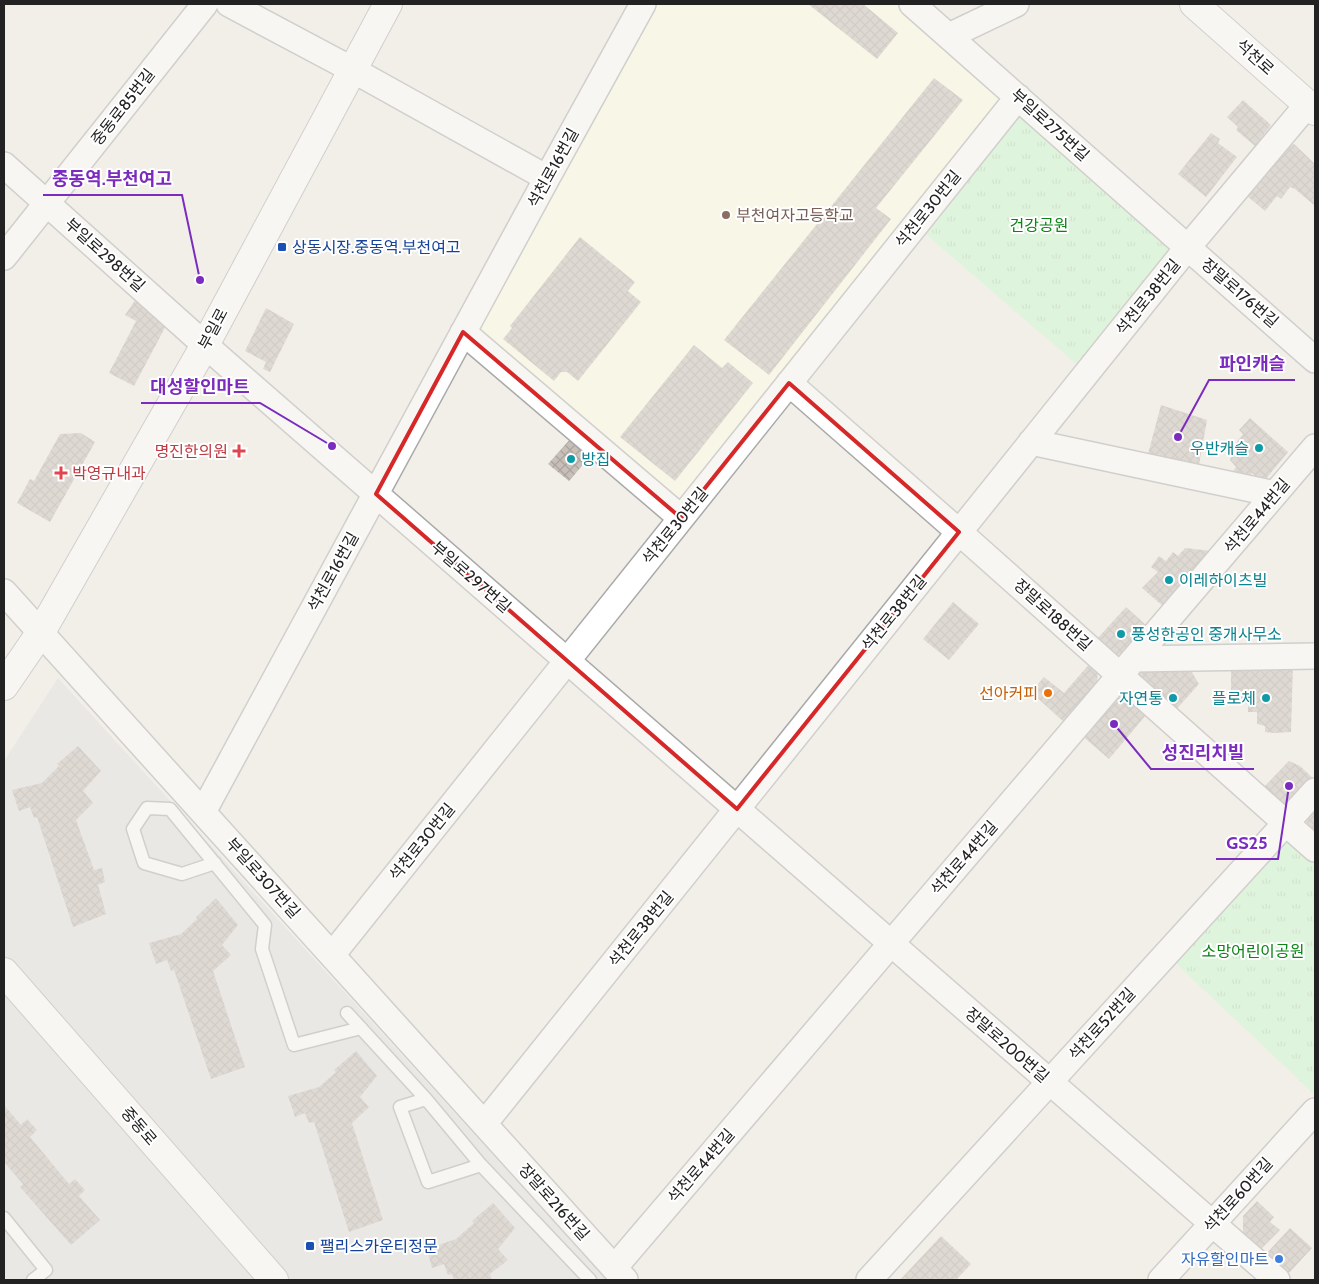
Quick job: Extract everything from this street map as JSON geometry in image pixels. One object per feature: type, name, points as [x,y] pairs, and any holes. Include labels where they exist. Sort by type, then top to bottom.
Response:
[{"type":"street","name":"중동로85번길","points":[[4,257],[205,4]]},
{"type":"street","points":[[229,4],[353,70],[547,178]]},
{"type":"street","name":"부일로","points":[[4,686],[41,632],[205,345],[388,4]]},
{"type":"street","name":"석천로16번길","points":[[203,812],[643,4]]},
{"type":"street","name":"부일로275번길","points":[[912,4],[1188,247]]},
{"type":"street","points":[[949,36],[1016,4]]},
{"type":"street","name":"석천로","points":[[1194,4],[1313,103]]},
{"type":"street","name":"석천로30번길","points":[[332,955],[1018,97]]},
{"type":"street","name":"석천로38번길","points":[[484,1124],[1188,247],[1313,103]]},
{"type":"street","name":"부일로298번길","points":[[4,164],[205,345]]},
{"type":"street","name":"장말로176번길","points":[[1188,247],[1315,360]]},
{"type":"street","points":[[463,332],[681,518]]},
{"type":"street","name":"부일로297번길","points":[[205,345],[737,809]]},
{"type":"street","name":"장말로188번길","points":[[789,383],[959,532],[1127,667],[1285,823],[1315,849]]},
{"type":"street","points":[[1031,442],[1275,494]]},
{"type":"street","name":"석천로44번길","points":[[619,1274],[891,944],[1315,447]]},
{"type":"street","name":"부일로307번길","points":[[4,592],[484,1124]]},
{"type":"street","points":[[1127,667],[1315,656]]},
{"type":"street","name":"석천로52번길","points":[[869,1280],[1315,791]]},
{"type":"street","name":"장말로200번길","points":[[737,809],[1277,1280]]},
{"type":"street","name":"중동로","points":[[4,972],[274,1280]]},
{"type":"street","name":"석천로60번길","points":[[1161,1280],[1315,1111]]},
{"type":"street","name":"장말로216번길","points":[[484,1124],[619,1274]]},
{"type":"lane","points":[[215,863],[182,874],[144,863],[134,829],[147,808],[170,809],[215,863],[265,926],[262,949],[294,1045],[361,1028]]},
{"type":"lane","points":[[347,1013],[426,1099],[481,1165],[590,1280]]},
{"type":"lane","points":[[426,1099],[400,1107],[428,1182],[481,1165]]},
{"type":"lane","points":[[4,1218],[46,1270],[33,1280]]},
{"type":"highlighted area","points":[[463,332],[681,518],[789,383],[959,532],[737,809],[376,494]]},
{"type":"shaded area","name":"부천여자고등학교","points":[[643,4],[911,4],[1018,97],[681,518],[463,332]]},
{"type":"shaded area","points":[[58,678],[607,1280],[4,1280],[4,761]]},
{"type":"green space","name":"건강공원","points":[[1018,97],[1188,247],[1087,373],[915,225]]},
{"type":"green space","name":"소망어린이공원","points":[[1285,823],[1315,849],[1315,1095],[1166,954]]},
{"type":"building","points":[[808,4],[863,4],[898,33],[877,59]]},
{"type":"building","points":[[934,78],[963,100],[876,208],[891,219],[769,375],[724,340]]},
{"type":"building","points":[[1243,100],[1271,125],[1255,146],[1236,130],[1238,127],[1227,117]]},
{"type":"building","points":[[1211,133],[1220,139],[1218,143],[1237,157],[1206,197],[1178,174]]},
{"type":"building","points":[[1294,144],[1315,164],[1315,206],[1290,187],[1281,199],[1277,196],[1265,211],[1247,196],[1290,145]]},
{"type":"building","points":[[580,237],[635,282],[628,291],[641,302],[578,381],[567,372],[561,372],[554,381],[503,339],[512,328],[510,326]]},
{"type":"building","points":[[138,296],[168,322],[134,386],[109,373],[136,321],[125,315]]},
{"type":"building","points":[[266,308],[294,324],[270,372],[263,369],[266,362],[245,351]]},
{"type":"building","points":[[694,345],[722,368],[728,362],[753,383],[675,481],[620,437]]},
{"type":"building","points":[[1161,405],[1207,420],[1199,465],[1148,454]]},
{"type":"building","name":"우반캐슬","points":[[1250,418],[1288,452],[1266,479],[1259,479],[1252,473],[1245,480],[1230,475],[1236,467],[1230,460],[1236,443],[1243,434],[1239,430]]},
{"type":"building","points":[[81,433],[95,442],[50,522],[17,503],[30,479],[34,481],[60,434]]},
{"type":"building","name":"방집","points":[[573,436],[593,453],[569,481],[548,464]]},
{"type":"building","name":"이레하이츠빌","points":[[1185,548],[1212,551],[1164,607],[1142,588],[1158,572],[1151,567],[1159,556],[1166,561],[1173,552],[1178,556]]},
{"type":"building","points":[[953,602],[979,624],[949,660],[923,639]]},
{"type":"building","name":"풍성한공인 중개사무소","points":[[1126,607],[1147,626],[1124,653],[1112,657],[1095,641]]},
{"type":"building","name":"선아커피","points":[[1092,661],[1098,666],[1097,688],[1066,724],[1031,692],[1044,677],[1064,693]]},
{"type":"building","name":"플로체","points":[[1293,663],[1291,732],[1265,732],[1265,726],[1257,724],[1257,712],[1248,712],[1248,704],[1240,702],[1241,693],[1231,690],[1231,664]]},
{"type":"building","name":"자연통","points":[[1140,666],[1190,669],[1199,684],[1174,712],[1133,674]]},
{"type":"building","points":[[1127,696],[1147,714],[1109,759],[1080,734],[1111,698]]},
{"type":"building","points":[[78,746],[101,771],[83,791],[93,803],[76,820],[94,870],[102,868],[105,882],[98,885],[106,914],[73,927],[37,817],[34,818],[30,807],[19,811],[12,790],[42,783],[59,766],[57,764]]},
{"type":"building","points":[[1289,761],[1300,766],[1315,780],[1286,811],[1262,789]]},
{"type":"building","points":[[1315,810],[1315,841],[1306,820]]},
{"type":"building","points":[[216,898],[238,925],[222,945],[231,955],[213,971],[245,1067],[211,1079],[174,970],[171,971],[167,960],[156,964],[149,943],[181,934]]},
{"type":"building","points":[[356,1051],[377,1076],[360,1097],[369,1107],[352,1123],[383,1220],[349,1232],[314,1122],[309,1123],[305,1113],[295,1117],[288,1096],[319,1087],[336,1072],[334,1070]]},
{"type":"building","points":[[4,1105],[21,1125],[27,1119],[37,1130],[30,1137],[69,1184],[75,1179],[85,1190],[79,1196],[100,1220],[71,1245],[20,1187],[23,1184],[4,1162]]},
{"type":"building","points":[[1257,1201],[1274,1217],[1270,1222],[1280,1230],[1261,1249],[1243,1233],[1243,1216]]},
{"type":"building","points":[[493,1203],[515,1228],[498,1249],[508,1260],[490,1274],[492,1280],[454,1280],[452,1274],[448,1275],[444,1264],[432,1268],[427,1249],[456,1239],[474,1223],[472,1221]]},
{"type":"building","points":[[1290,1228],[1312,1248],[1289,1273],[1267,1253]]},
{"type":"building","points":[[941,1236],[971,1264],[956,1280],[900,1280]]},
{"type":"place","name":"부천여자고등학교","points":[[726,215]]},
{"type":"place","name":"상동시장.중동역.부천여고","points":[[282,247]]},
{"type":"place","name":"중동역.부천여고","points":[[200,280]]},
{"type":"place","name":"파인캐슬","points":[[1178,437]]},
{"type":"place","name":"대성할인마트","points":[[332,446]]},
{"type":"place","name":"우반캐슬","points":[[1259,448]]},
{"type":"place","name":"명진한의원","points":[[239,451]]},
{"type":"place","name":"방집","points":[[571,459]]},
{"type":"place","name":"박영규내과","points":[[61,473]]},
{"type":"place","name":"이레하이츠빌","points":[[1169,580]]},
{"type":"place","name":"풍성한공인 중개사무소","points":[[1121,634]]},
{"type":"place","name":"선아커피","points":[[1048,693]]},
{"type":"place","name":"자연통","points":[[1173,698]]},
{"type":"place","name":"플로체","points":[[1266,698]]},
{"type":"place","name":"성진리치빌","points":[[1114,724]]},
{"type":"place","name":"GS25","points":[[1289,786]]},
{"type":"place","name":"팰리스카운티정문","points":[[310,1246]]},
{"type":"place","name":"자유할인마트","points":[[1279,1259]]}]
